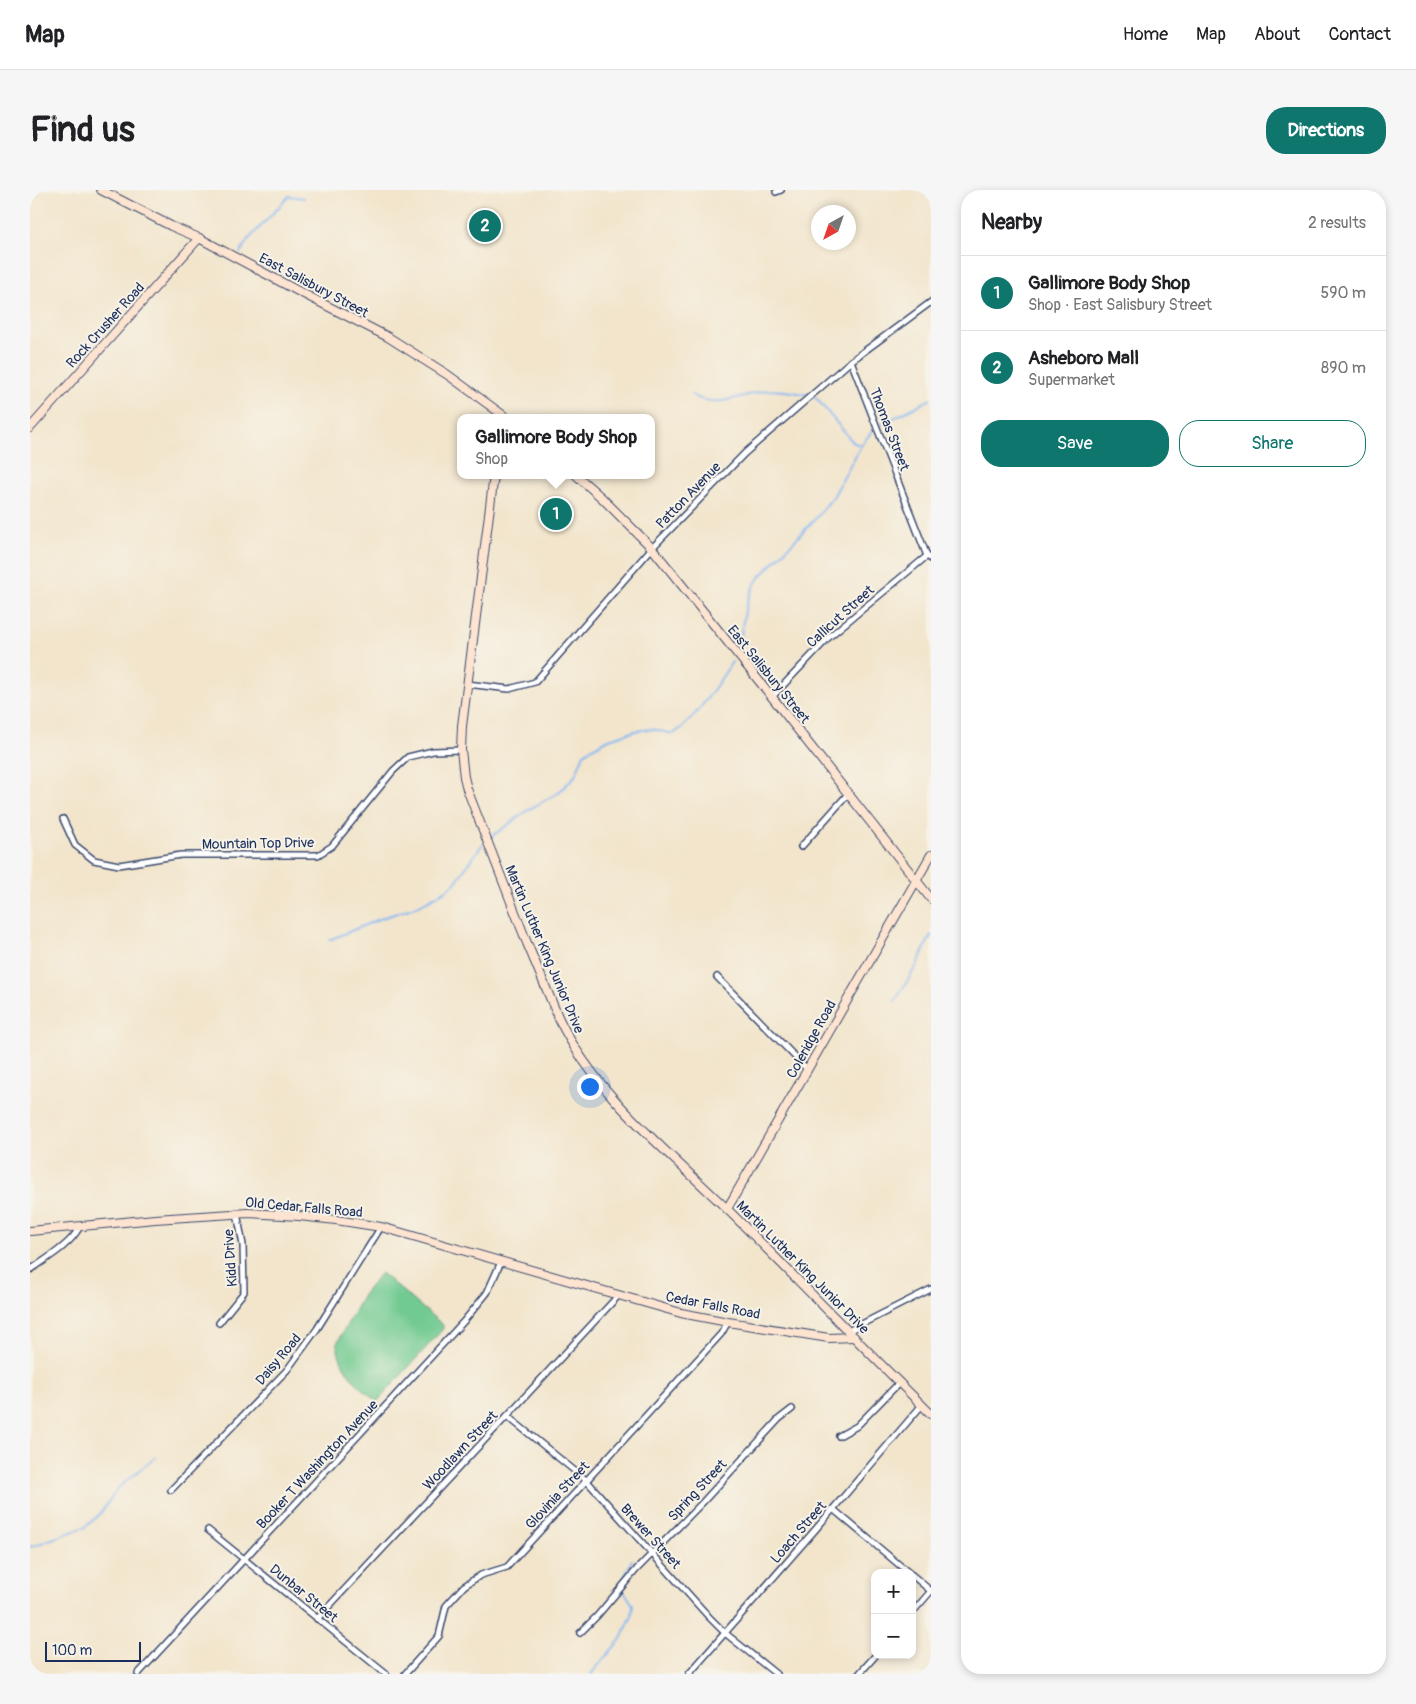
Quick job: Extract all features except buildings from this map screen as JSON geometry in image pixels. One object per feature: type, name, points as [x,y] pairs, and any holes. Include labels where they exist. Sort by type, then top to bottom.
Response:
[{"type":"street","name":"East Salisbury Street","points":[[101,190],[171,226],[199,238],[388,337],[448,375],[502,414]]},
{"type":"street","name":"Rock Crusher Road","points":[[30,428],[199,238]]},
{"type":"street","name":"Patton Avenue","points":[[467,684],[510,689],[535,682],[652,548],[745,453],[851,362],[931,302]]},
{"type":"street","name":"Thomas Street","points":[[851,362],[929,558]]},
{"type":"street","name":"Martin Luther King Junior Drive","points":[[493,479],[467,684],[461,750],[464,777],[476,813],[540,974],[569,1039],[587,1067],[611,1096],[727,1209],[931,1414]]},
{"type":"street","name":"East Salisbury Street","points":[[581,479],[652,548],[931,899]]},
{"type":"street","name":"Callicut Street","points":[[772,697],[830,636],[929,558]]},
{"type":"street","name":"Mountain Top Drive","points":[[63,819],[75,844],[94,860],[119,865],[181,855],[318,855],[332,846],[392,771],[408,757],[433,751],[461,750]]},
{"type":"street","points":[[801,847],[848,794]]},
{"type":"street","name":"Coleridge Road","points":[[727,1209],[931,855]]},
{"type":"street","points":[[716,977],[808,1070]]},
{"type":"street","name":"Old Cedar Falls Road","points":[[30,1231],[237,1214],[299,1216],[381,1227],[569,1281]]},
{"type":"street","name":"Kidd Drive","points":[[219,1323],[244,1292],[243,1246],[237,1214]]},
{"type":"street","points":[[30,1270],[53,1255],[75,1234],[80,1226]]},
{"type":"street","name":"Daisy Road","points":[[171,1490],[286,1370],[317,1329],[381,1227]]},
{"type":"street","name":"Booker T Washington Avenue","points":[[138,1674],[464,1321],[487,1293],[502,1262]]},
{"type":"street","name":"Cedar Falls Road","points":[[569,1281],[666,1309],[728,1322],[829,1338],[854,1337]]},
{"type":"street","points":[[848,1331],[931,1289]]},
{"type":"street","name":"Woodlawn Street","points":[[317,1619],[618,1296]]},
{"type":"street","name":"Glovinia Street","points":[[405,1674],[436,1641],[439,1636],[446,1606],[464,1586],[481,1575],[507,1567],[721,1334],[728,1322]]},
{"type":"street","points":[[839,1436],[857,1426],[900,1382]]},
{"type":"street","name":"Loach Street","points":[[689,1674],[922,1405]]},
{"type":"street","name":"Spring Street","points":[[580,1633],[652,1553],[702,1503],[779,1419],[792,1409]]},
{"type":"street","name":"Brewer Street","points":[[507,1416],[586,1480],[689,1596],[725,1633],[776,1674]]},
{"type":"street","points":[[833,1510],[904,1569]]},
{"type":"street","name":"Dunbar Street","points":[[208,1530],[386,1674]]},
{"type":"street","points":[[916,1578],[931,1591],[916,1608]]},
{"type":"street","points":[[859,1674],[872,1659]]},
{"type":"green space","points":[[381,1273],[443,1325],[443,1329],[377,1402],[351,1377],[342,1361],[337,1343],[363,1295]]},
{"type":"waterway","points":[[240,253],[247,241],[289,196],[304,198]]},
{"type":"waterway","points":[[692,395],[710,401],[728,400],[767,390],[810,395],[816,398],[851,440],[856,444],[862,444]]},
{"type":"waterway","points":[[882,424],[931,399]]},
{"type":"waterway","points":[[740,643],[747,602],[758,579],[816,518],[833,497],[862,444],[874,429]]},
{"type":"waterway","points":[[491,837],[530,809],[558,793],[575,776],[584,754],[594,747],[609,739],[635,731],[652,729],[673,734],[689,721],[732,662]]},
{"type":"waterway","points":[[329,940],[382,918],[418,906],[447,890],[455,883],[482,845]]},
{"type":"waterway","points":[[895,1001],[917,965],[931,935]]},
{"type":"waterway","points":[[30,1547],[85,1527],[100,1514],[119,1487],[156,1457]]},
{"type":"waterway","points":[[622,1583],[632,1560]]},
{"type":"waterway","points":[[591,1674],[621,1639],[632,1616],[633,1605],[622,1588]]},
{"type":"place","name":"Asheboro Mall","points":[[485,226]]},
{"type":"place","name":"Gallimore Body Shop","points":[[556,514]]}]
